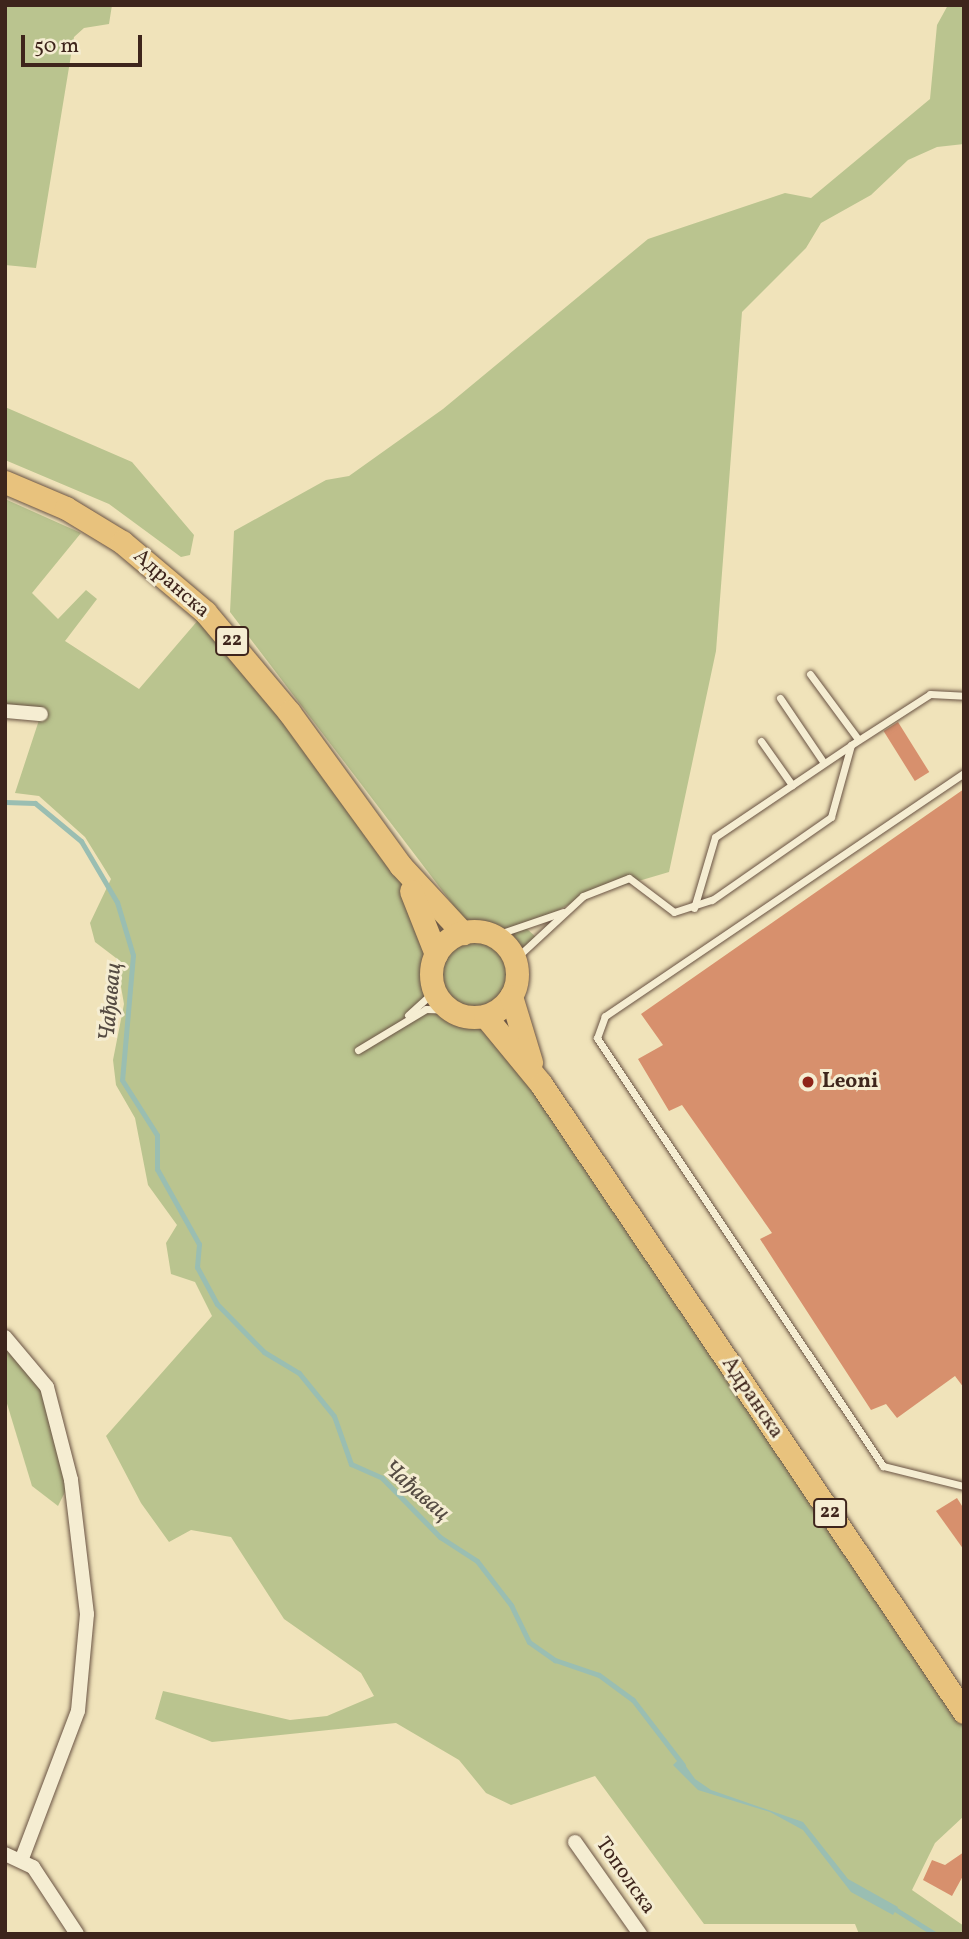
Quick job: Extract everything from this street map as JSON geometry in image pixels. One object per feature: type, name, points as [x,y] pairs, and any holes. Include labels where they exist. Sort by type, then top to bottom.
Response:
[{"type":"main road","name":"Адранска","points":[[5,482],[106,531],[186,593],[256,669],[400,865],[463,933]]},
{"type":"main road","name":"Адранска","points":[[400,865],[436,954]]},
{"type":"main road","points":[[436,954],[463,933],[493,936],[514,960]]},
{"type":"main road","name":"22","points":[[432,984],[436,954]]},
{"type":"main road","name":"22","points":[[510,996],[514,960]]},
{"type":"main road","points":[[432,984],[450,1010],[485,1016],[510,996]]},
{"type":"main road","name":"Адранска","points":[[510,996],[541,1084]]},
{"type":"main road","name":"Адранска","points":[[485,1016],[541,1084],[964,1712]]},
{"type":"street","points":[[5,711],[41,714]]},
{"type":"street","points":[[5,1337],[47,1387],[71,1480],[87,1614],[78,1711],[22,1861]]},
{"type":"street","name":"Тополска","points":[[575,1842],[640,1934]]},
{"type":"street","points":[[5,1854],[33,1867],[77,1934]]},
{"type":"lane","points":[[810,674],[858,739]]},
{"type":"lane","points":[[694,908],[710,844],[858,739],[930,694],[964,696]]},
{"type":"lane","points":[[780,698],[824,763]]},
{"type":"lane","points":[[761,741],[792,785]]},
{"type":"lane","points":[[514,960],[583,896],[629,878],[674,912],[694,908],[831,817],[851,745]]},
{"type":"lane","points":[[964,773],[605,1016],[597,1038],[602,1053],[883,1466],[964,1486]]},
{"type":"lane","points":[[493,936],[567,910]]},
{"type":"lane","points":[[358,1049],[423,1004],[432,984]]},
{"type":"lane","points":[[383,1033],[426,1010],[450,1010]]},
{"type":"green space","points":[[5,5],[112,5],[109,24],[84,28],[74,37],[36,268],[5,265]]},
{"type":"green space","points":[[948,5],[964,5],[964,144],[937,147],[908,160],[871,195],[821,223],[806,248],[742,312],[716,651],[669,872],[581,898],[526,928],[537,938],[514,960],[497,938],[473,931],[230,612],[234,531],[326,480],[349,476],[443,409],[648,239],[785,193],[811,198],[930,99],[937,25]]},
{"type":"green space","points":[[5,407],[132,462],[194,535],[190,555],[181,557],[109,504],[5,460]]},
{"type":"green space","points":[[5,499],[81,533],[32,593],[58,619],[86,590],[97,599],[65,641],[139,689],[205,612],[456,935],[432,964],[436,995],[450,1010],[473,1017],[497,1010],[508,1000],[528,1055],[964,1715],[964,1816],[935,1843],[912,1890],[964,1926],[964,1934],[859,1934],[855,1924],[704,1924],[595,1776],[511,1805],[486,1793],[459,1760],[396,1723],[212,1742],[155,1719],[163,1691],[290,1720],[327,1716],[374,1696],[361,1673],[284,1619],[231,1537],[191,1530],[169,1542],[141,1503],[106,1436],[212,1316],[195,1282],[171,1274],[166,1243],[177,1225],[148,1185],[135,1118],[116,1085],[113,1060],[124,1004],[116,958],[95,942],[90,923],[111,879],[85,837],[39,796],[15,793],[41,714],[5,711]]},
{"type":"green space","points":[[474,939],[499,949],[509,974],[499,999],[474,1009],[449,999],[439,974],[449,949]]},
{"type":"green space","points":[[5,1337],[47,1387],[71,1480],[58,1506],[32,1486],[5,1397]]},
{"type":"water","points":[[680,1758],[695,1779],[711,1790],[803,1822],[848,1879],[898,1907],[893,1915],[851,1892],[803,1830],[770,1812],[698,1790],[673,1765]]},
{"type":"building","points":[[898,722],[929,772],[915,781],[884,731]]},
{"type":"building","name":"Leoni","points":[[964,789],[964,1388],[955,1376],[897,1418],[886,1404],[871,1410],[760,1239],[772,1233],[682,1105],[669,1111],[638,1059],[663,1045],[641,1014]]},
{"type":"building","points":[[957,1498],[964,1509],[964,1550],[936,1511]]},
{"type":"building","points":[[964,1852],[964,1874],[952,1896],[923,1880],[932,1860],[945,1865]]},
{"type":"waterway","name":"Чађавац","points":[[5,802],[35,803],[81,841],[117,902],[133,955],[122,1080],[157,1135],[157,1169],[199,1244],[197,1267],[217,1304],[264,1352],[299,1373],[334,1416],[351,1464],[382,1478],[440,1537],[477,1561],[511,1605],[529,1642],[555,1660],[599,1675],[633,1700],[683,1765]]},
{"type":"waterway","name":"Чађавац","points":[[890,1906],[935,1934]]},
{"type":"place","name":"Leoni","points":[[808,1082]]}]
